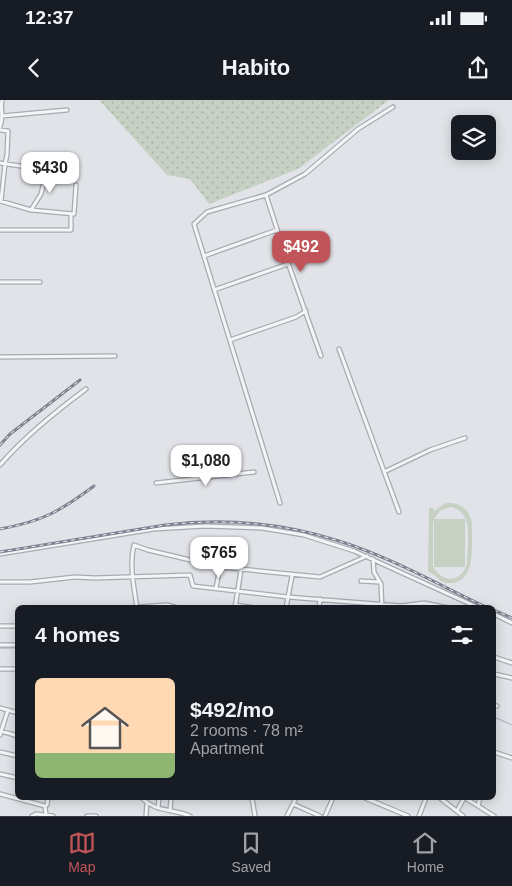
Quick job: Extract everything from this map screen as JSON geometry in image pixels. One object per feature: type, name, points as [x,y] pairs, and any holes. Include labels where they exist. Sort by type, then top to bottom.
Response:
[{"type":"street","points":[[2,100],[0,105],[2,116],[0,128],[8,131],[7,155],[0,201],[31,210],[71,214]]},
{"type":"street","points":[[280,503],[194,224],[207,212],[266,195],[305,174],[358,130],[393,107]]},
{"type":"street","points":[[2,116],[67,110]]},
{"type":"street","points":[[0,163],[47,170],[61,167]]},
{"type":"street","points":[[31,210],[41,194],[47,170]]},
{"type":"street","points":[[0,230],[71,230],[71,214],[74,214],[76,185]]},
{"type":"street","points":[[266,195],[321,356]]},
{"type":"street","points":[[204,256],[277,230]]},
{"type":"street","points":[[214,290],[288,264]]},
{"type":"street","points":[[0,282],[40,282]]},
{"type":"street","points":[[230,340],[306,312]]},
{"type":"street","points":[[339,349],[399,512]]},
{"type":"street","points":[[0,358],[115,356]]},
{"type":"street","points":[[0,466],[33,431],[86,389]]},
{"type":"street","points":[[384,472],[430,450],[465,438]]},
{"type":"street","points":[[156,483],[254,472]]},
{"type":"street","points":[[0,554],[154,529],[237,526],[262,528],[304,535],[354,550],[473,605]]},
{"type":"street","points":[[137,605],[132,577],[134,545],[220,567],[292,576],[320,577],[367,556]]},
{"type":"street","points":[[374,559],[373,568],[382,590],[382,605]]},
{"type":"street","points":[[216,588],[220,567]]},
{"type":"street","points":[[235,605],[241,570]]},
{"type":"street","points":[[0,582],[30,582],[75,577],[190,575],[193,586],[373,605]]},
{"type":"street","points":[[286,605],[292,576]]},
{"type":"street","points":[[361,581],[379,582]]},
{"type":"street","points":[[319,605],[320,599]]},
{"type":"street","points":[[409,605],[424,603],[434,605]]},
{"type":"street","points":[[496,615],[512,623]]},
{"type":"street","points":[[0,626],[15,626]]},
{"type":"street","points":[[0,645],[15,645]]},
{"type":"street","points":[[496,658],[512,663]]},
{"type":"street","points":[[0,668],[15,668]]},
{"type":"street","points":[[496,674],[512,678]]},
{"type":"street","points":[[0,708],[15,711]]},
{"type":"street","points":[[8,710],[0,732],[15,735]]},
{"type":"street","points":[[0,752],[15,755]]},
{"type":"street","points":[[496,754],[512,758]]},
{"type":"street","points":[[0,774],[15,777]]},
{"type":"street","points":[[0,794],[15,798]]},
{"type":"street","points":[[22,800],[45,806]]},
{"type":"street","points":[[46,816],[45,806],[47,800]]},
{"type":"street","points":[[144,800],[158,808],[190,816]]},
{"type":"street","points":[[158,800],[158,808]]},
{"type":"street","points":[[170,811],[171,800]]},
{"type":"street","points":[[252,800],[255,816]]},
{"type":"street","points":[[287,816],[295,800]]},
{"type":"street","points":[[325,816],[332,800]]},
{"type":"street","points":[[371,800],[408,816]]},
{"type":"street","points":[[418,816],[425,800]]},
{"type":"street","points":[[443,800],[463,816]]},
{"type":"street","points":[[457,811],[463,800]]},
{"type":"street","points":[[468,800],[494,816]]},
{"type":"street","points":[[478,806],[480,800]]},
{"type":"street","points":[[146,816],[147,803]]},
{"type":"street","points":[[293,804],[320,816]]},
{"type":"street","points":[[32,816],[36,814],[53,816]]},
{"type":"street","points":[[87,816],[96,816]]},
{"type":"green space","points":[[99,100],[389,100],[298,169],[209,204],[190,179],[167,175]]},
{"type":"green space","points":[[446,503],[451,503],[463,507],[471,518],[471,561],[464,577],[457,582],[444,582],[428,572],[429,508],[433,508],[434,511]],"holes":[[[451,507],[459,510],[464,515],[467,522],[467,563],[465,570],[452,579],[441,576],[433,566],[433,523],[434,520],[434,567],[465,567],[465,519],[434,519],[441,510]]]},
{"type":"waterway","points":[[0,648],[15,648]]},
{"type":"waterway","points":[[496,718],[512,725]]},
{"type":"railway","points":[[0,445],[10,434],[80,380]]},
{"type":"railway","points":[[0,529],[28,523],[50,514],[71,503],[94,486]]},
{"type":"railway","points":[[0,552],[165,525],[231,522],[275,526],[318,535],[358,548],[396,563],[482,605]]},
{"type":"railway","points":[[496,611],[512,618]]}]
